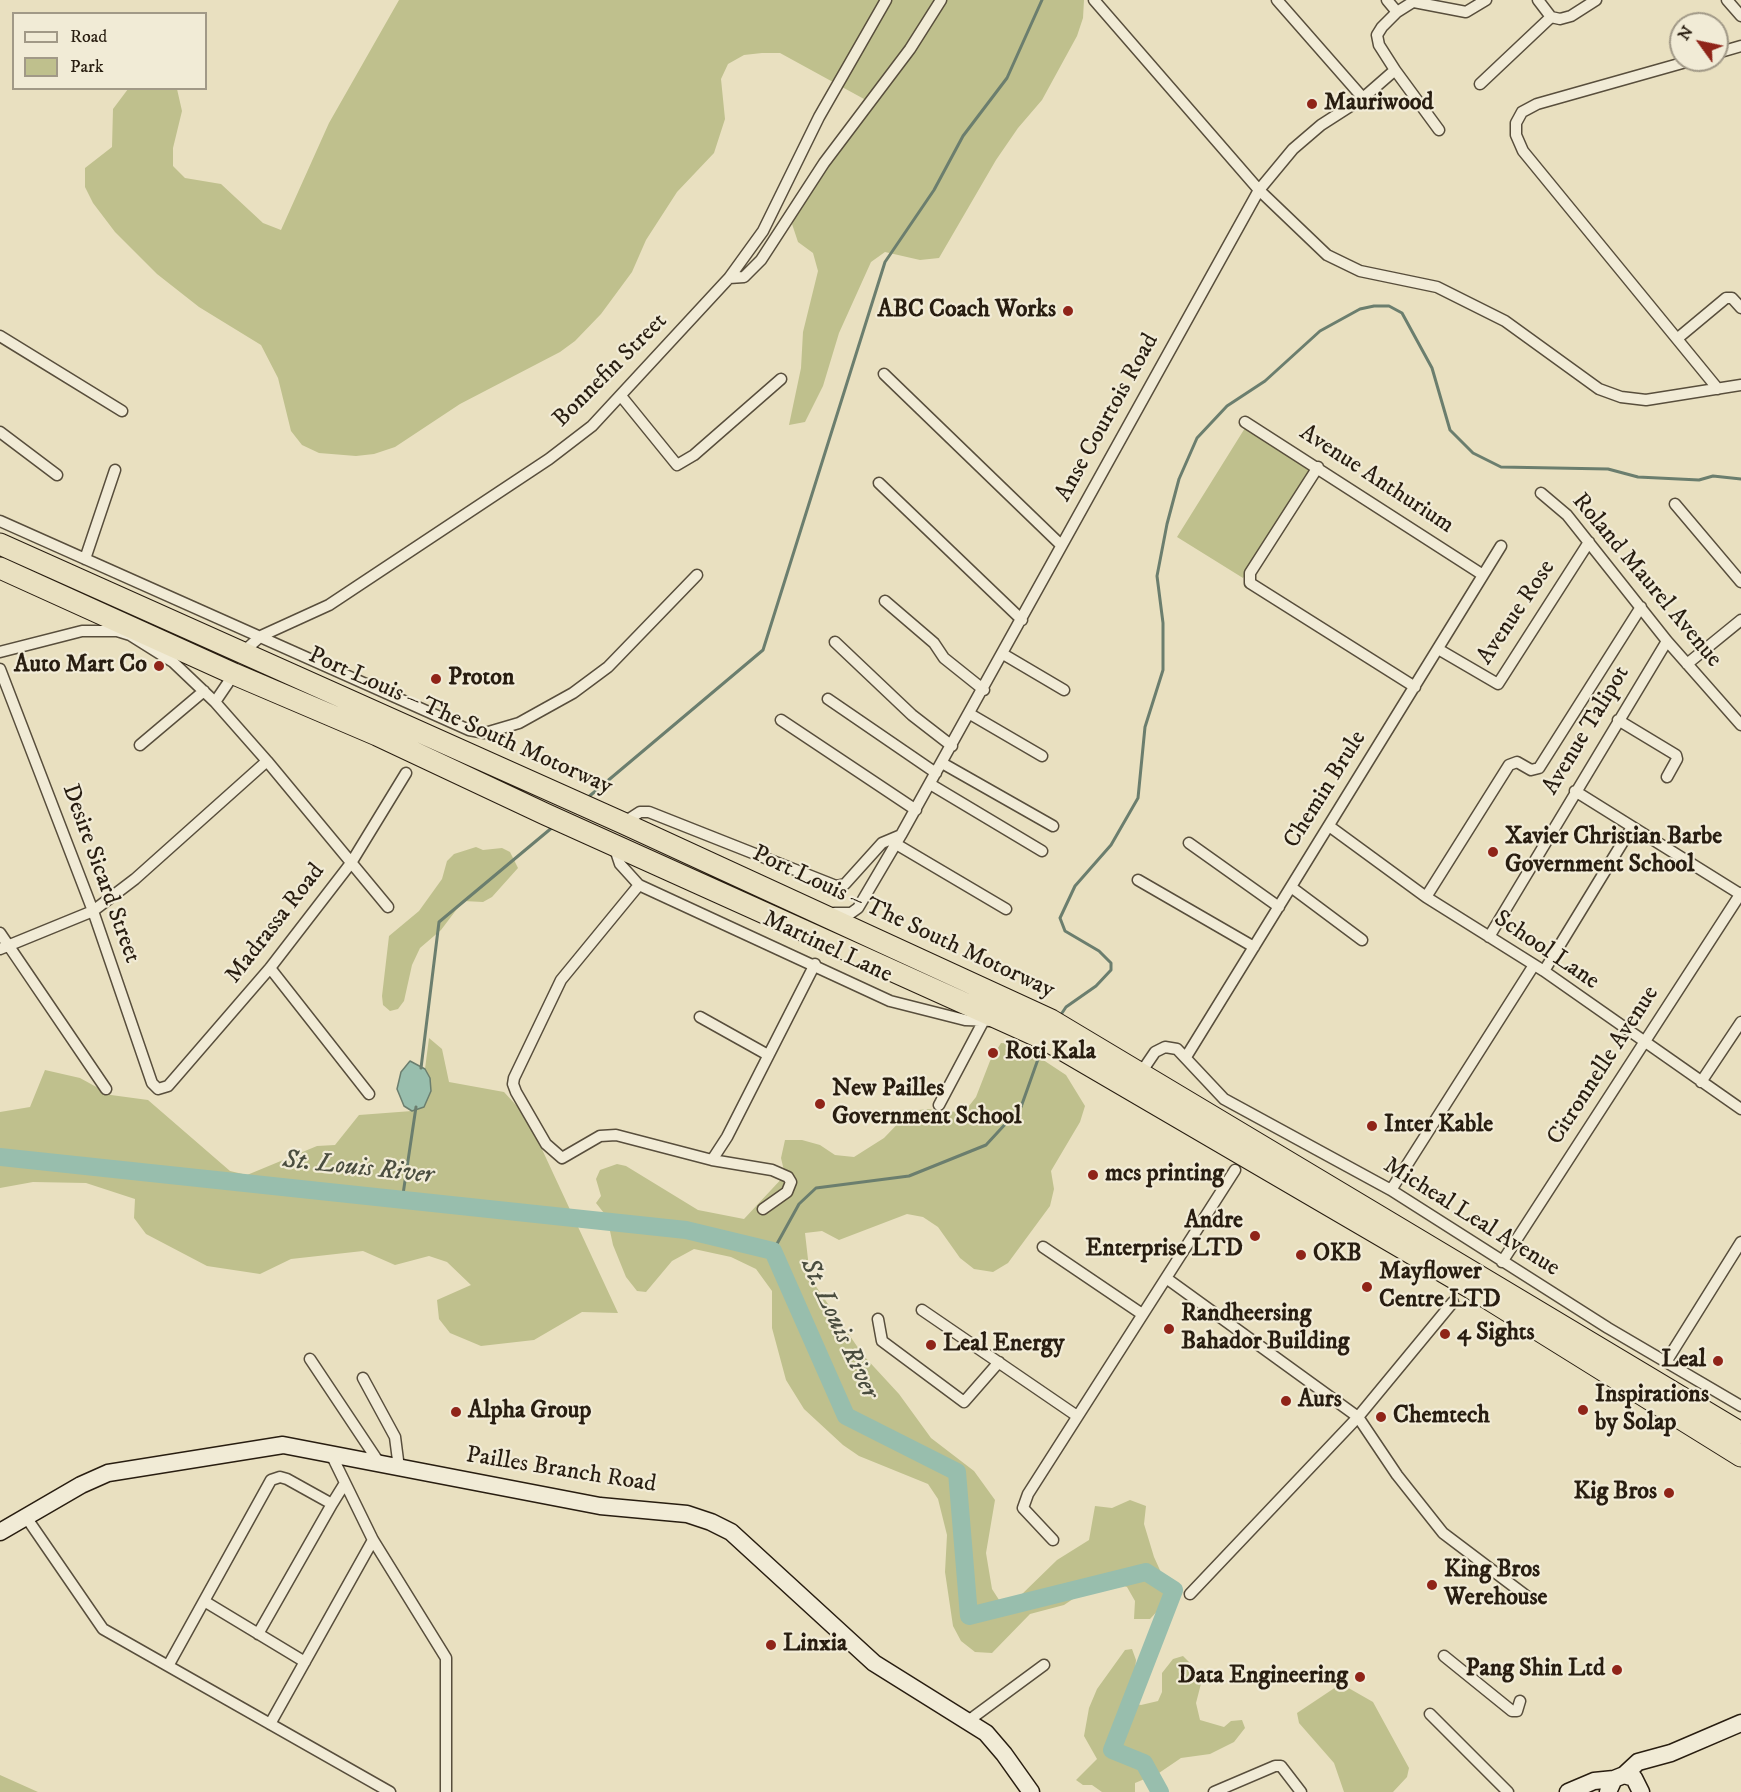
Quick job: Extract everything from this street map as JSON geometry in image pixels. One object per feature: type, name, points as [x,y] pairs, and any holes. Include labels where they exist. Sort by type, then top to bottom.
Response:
[{"type":"highway","name":"Port Louis – The South Motorway","points":[[0,544],[875,938],[1018,1019]]},
{"type":"highway","name":"Port Louis – The South Motorway","points":[[0,568],[234,674],[377,735],[589,834],[1140,1074],[1741,1433]]},
{"type":"highway","name":"Port Louis – The South Motorway","points":[[1075,1046],[1741,1456]]},
{"type":"main road","name":"Pailles Branch Road","points":[[0,1532],[81,1485],[108,1473],[262,1447],[283,1446],[600,1506],[687,1514],[731,1532],[752,1548],[874,1663],[968,1720],[994,1741],[1031,1792]]},
{"type":"main road","points":[[1568,1792],[1638,1762],[1671,1753],[1741,1723]]},
{"type":"main road","points":[[1594,1781],[1630,1786],[1671,1753]]},
{"type":"main road","points":[[1630,1786],[1638,1762]]},
{"type":"street","name":"Bonnefin Street","points":[[243,652],[261,636],[329,605],[549,459],[592,426],[729,278],[763,231],[819,117],[886,0]]},
{"type":"street","points":[[729,278],[744,277],[761,260],[824,163],[910,49],[941,0]]},
{"type":"street","points":[[1094,0],[1259,190],[1327,255],[1360,270],[1437,287],[1505,321],[1599,389],[1621,397],[1646,400],[1741,385]]},
{"type":"street","points":[[1277,0],[1363,98]]},
{"type":"street","points":[[1387,0],[1397,12]]},
{"type":"street","points":[[1439,130],[1395,70],[1379,45],[1377,35],[1397,12],[1415,1],[1466,12],[1486,0]]},
{"type":"street","points":[[1538,0],[1551,17],[1560,19],[1571,16],[1596,0]]},
{"type":"street","points":[[1727,0],[1741,16]]},
{"type":"street","points":[[1480,84],[1551,17]]},
{"type":"street","points":[[1669,67],[1537,104],[1522,112],[1516,123],[1516,135],[1522,151],[1718,389]]},
{"type":"street","name":"Anse Courtois Road","points":[[858,908],[984,690],[1061,546],[1259,190],[1293,149],[1321,125],[1363,98],[1395,70]]},
{"type":"street","points":[[1678,338],[1726,298],[1732,298],[1741,308]]},
{"type":"street","points":[[0,336],[122,411]]},
{"type":"street","points":[[884,374],[1061,546]]},
{"type":"street","points":[[621,396],[677,465],[694,455],[781,379]]},
{"type":"street","name":"Avenue Anthurium","points":[[1245,422],[1483,575]]},
{"type":"street","points":[[0,432],[57,475]]},
{"type":"street","points":[[1318,467],[1250,573],[1250,583],[1415,687]]},
{"type":"street","points":[[86,559],[115,470]]},
{"type":"street","points":[[879,483],[1022,620]]},
{"type":"street","name":"Roland Maurel Avenue","points":[[1541,493],[1567,515],[1667,641],[1741,725]]},
{"type":"street","points":[[1675,504],[1741,582]]},
{"type":"street","points":[[0,520],[469,730],[485,734],[519,723],[573,693],[608,667],[697,575]]},
{"type":"street","name":"Avenue Rose","points":[[1438,649],[1498,684],[1589,542]]},
{"type":"street","name":"Chemin Brule","points":[[1186,1057],[1501,546]]},
{"type":"street","points":[[885,601],[934,644],[944,658],[984,690]]},
{"type":"street","points":[[1426,897],[1509,765],[1517,762],[1531,770],[1539,768],[1641,607]]},
{"type":"street","points":[[1687,664],[1741,620]]},
{"type":"street","points":[[0,652],[82,632],[117,631],[130,635],[173,662],[215,702],[267,761],[388,907]]},
{"type":"street","name":"Avenue Talipot","points":[[1489,937],[1667,641]]},
{"type":"street","points":[[835,642],[912,715],[952,746]]},
{"type":"street","points":[[1004,654],[1064,690]]},
{"type":"street","name":"Desire Sicard Street","points":[[0,669],[93,911],[152,1083],[163,1089]]},
{"type":"street","points":[[215,702],[234,674]]},
{"type":"street","points":[[140,745],[204,691]]},
{"type":"street","points":[[828,699],[936,773]]},
{"type":"street","points":[[970,714],[1042,756]]},
{"type":"street","points":[[781,720],[916,810]]},
{"type":"street","points":[[1618,720],[1676,755],[1677,759],[1667,777]]},
{"type":"street","points":[[4,948],[93,911],[135,879],[267,761]]},
{"type":"street","points":[[942,763],[1053,826]]},
{"type":"street","name":"Madrassa Road","points":[[163,1089],[270,968],[351,862],[406,773]]},
{"type":"street","points":[[930,784],[1042,851]]},
{"type":"street","points":[[1575,791],[1741,894]]},
{"type":"street","points":[[614,820],[640,812],[649,812],[836,886],[845,884],[882,843],[898,840],[1006,909]]},
{"type":"street","name":"School Lane","points":[[1329,826],[1426,897],[1544,971],[1741,1109]]},
{"type":"street","points":[[1544,971],[1632,827]]},
{"type":"street","points":[[1189,843],[1279,907]]},
{"type":"street","points":[[614,845],[620,864],[639,885],[561,980],[513,1084],[546,1144],[562,1158],[600,1136],[616,1135],[712,1160],[772,1170],[791,1182],[787,1192],[763,1209]]},
{"type":"street","points":[[1138,880],[1254,947]]},
{"type":"street","name":"Martinel Lane","points":[[639,885],[815,964],[890,1001],[983,1023],[1018,1019]]},
{"type":"street","points":[[1291,887],[1362,940]]},
{"type":"street","name":"Citronnelle Avenue","points":[[1502,1262],[1741,894]]},
{"type":"street","points":[[797,902],[840,915],[851,913],[858,908]]},
{"type":"street","points":[[858,908],[859,922],[875,938]]},
{"type":"street","points":[[0,933],[4,948],[106,1089]]},
{"type":"street","points":[[712,1160],[727,1137],[815,964]]},
{"type":"street","points":[[1390,1190],[1534,965]]},
{"type":"street","points":[[270,968],[369,1094]]},
{"type":"street","points":[[700,1017],[768,1055]]},
{"type":"street","points":[[1701,1082],[1741,1022]]},
{"type":"street","points":[[939,1105],[983,1023]]},
{"type":"street","points":[[1140,1074],[1155,1052],[1165,1047],[1177,1049],[1186,1057]]},
{"type":"street","name":"Micheal Leal Avenue","points":[[1186,1057],[1224,1099],[1390,1190],[1502,1262],[1741,1406]]},
{"type":"street","points":[[1053,1540],[1023,1508],[1028,1494],[1235,1170]]},
{"type":"street","points":[[1666,1362],[1741,1242]]},
{"type":"street","points":[[1043,1247],[1142,1314]]},
{"type":"street","points":[[1166,1278],[1358,1416],[1397,1475],[1443,1533],[1529,1598]]},
{"type":"street","points":[[1190,1594],[1358,1416],[1453,1302]]},
{"type":"street","points":[[922,1310],[1077,1416]]},
{"type":"street","points":[[878,1319],[882,1341],[964,1402],[999,1362]]},
{"type":"street","points":[[310,1359],[380,1464]]},
{"type":"street","points":[[363,1378],[395,1437],[399,1468]]},
{"type":"street","points":[[331,1454],[373,1540],[446,1658],[446,1792]]},
{"type":"street","points":[[168,1666],[275,1478],[286,1479],[332,1504]]},
{"type":"street","points":[[258,1634],[345,1483]]},
{"type":"street","points":[[26,1517],[99,1626],[390,1792]]},
{"type":"street","points":[[270,1724],[373,1540]]},
{"type":"street","points":[[204,1601],[305,1662]]},
{"type":"street","points":[[1444,1656],[1512,1712],[1517,1711],[1520,1701]]},
{"type":"street","points":[[968,1720],[1044,1665]]},
{"type":"street","points":[[1430,1714],[1508,1792]]},
{"type":"street","points":[[1214,1792],[1275,1766],[1281,1766],[1301,1792]]},
{"type":"green space","points":[[399,0],[1084,0],[1083,18],[1077,36],[1042,100],[1018,128],[996,160],[939,258],[920,260],[885,252],[871,262],[839,333],[823,386],[805,422],[789,425],[801,368],[803,332],[818,271],[813,253],[798,242],[792,224],[797,207],[864,99],[780,53],[744,55],[728,64],[721,79],[725,119],[714,153],[677,192],[646,240],[632,272],[601,314],[575,341],[560,352],[460,404],[395,447],[374,454],[356,456],[319,453],[302,445],[291,431],[278,378],[261,345],[199,307],[157,274],[115,232],[93,203],[85,187],[85,168],[112,147],[113,109],[127,90],[177,90],[182,111],[173,148],[173,166],[185,178],[221,184],[263,223],[281,230],[329,123]]},
{"type":"green space","points":[[1245,428],[1311,469],[1243,578],[1177,537]]},
{"type":"green space","points":[[476,847],[483,850],[502,848],[510,852],[518,868],[492,897],[483,902],[463,901],[441,930],[420,948],[412,965],[404,1001],[398,1009],[390,1011],[383,1005],[382,996],[389,936],[419,911],[442,879],[447,861],[454,854]]},
{"type":"green space","points":[[429,1038],[442,1049],[449,1082],[504,1092],[527,1117],[618,1313],[582,1312],[534,1340],[481,1346],[450,1333],[439,1319],[437,1300],[471,1285],[447,1262],[429,1256],[395,1265],[363,1251],[291,1259],[260,1274],[207,1266],[146,1234],[134,1218],[135,1199],[86,1183],[33,1182],[0,1188],[0,1112],[30,1107],[45,1070],[80,1078],[111,1095],[148,1100],[230,1171],[247,1175],[317,1146],[335,1145],[359,1115],[412,1111],[424,1107],[430,1078],[425,1069]]},
{"type":"green space","points":[[1001,1043],[1019,1044],[1066,1075],[1085,1106],[1080,1122],[1051,1171],[1054,1189],[1050,1206],[1008,1263],[993,1272],[974,1269],[960,1258],[938,1227],[923,1217],[907,1214],[839,1240],[822,1231],[805,1233],[809,1268],[815,1285],[863,1355],[899,1394],[931,1438],[974,1471],[995,1500],[986,1553],[992,1589],[1001,1603],[1019,1597],[1057,1560],[1089,1540],[1095,1506],[1112,1508],[1130,1500],[1146,1506],[1144,1524],[1154,1557],[1169,1590],[1162,1606],[1150,1619],[1134,1619],[1135,1601],[1127,1587],[1110,1580],[1094,1585],[1064,1605],[1030,1614],[992,1653],[975,1652],[961,1641],[953,1626],[945,1572],[947,1535],[938,1499],[928,1484],[859,1456],[843,1445],[804,1409],[786,1380],[772,1328],[772,1291],[756,1269],[731,1257],[694,1249],[672,1261],[646,1292],[637,1291],[626,1277],[613,1245],[607,1217],[596,1203],[601,1196],[596,1179],[600,1170],[617,1164],[626,1166],[698,1210],[744,1219],[785,1175],[781,1158],[785,1140],[802,1140],[820,1145],[835,1155],[854,1157],[884,1138],[910,1111],[928,1109],[946,1112],[965,1111],[976,1097],[990,1061]]},
{"type":"green space","points":[[1132,1649],[1136,1660],[1132,1703],[1141,1705],[1158,1701],[1162,1692],[1162,1673],[1173,1659],[1183,1656],[1203,1676],[1196,1703],[1200,1720],[1224,1727],[1231,1721],[1242,1720],[1245,1728],[1234,1742],[1210,1754],[1181,1758],[1159,1773],[1135,1783],[1135,1792],[1102,1792],[1092,1785],[1083,1785],[1076,1780],[1097,1759],[1084,1736],[1089,1708],[1097,1689],[1125,1650]]},
{"type":"green space","points":[[1345,1686],[1373,1702],[1409,1768],[1407,1777],[1393,1792],[1344,1792],[1334,1763],[1299,1723],[1297,1713],[1336,1687]]},
{"type":"green space","points":[[0,1775],[38,1792],[0,1792]]},
{"type":"shaded area","points":[[410,1061],[425,1069],[430,1078],[431,1091],[424,1107],[412,1111],[404,1106],[397,1089],[401,1072]]},
{"type":"waterway","points":[[586,799],[763,650],[885,262],[934,190],[963,136],[1007,78],[1042,0]]},
{"type":"waterway","points":[[1060,1016],[1066,1007],[1096,986],[1111,970],[1111,963],[1099,951],[1065,931],[1060,918],[1075,886],[1111,845],[1138,798],[1145,727],[1163,670],[1163,623],[1157,576],[1179,479],[1197,438],[1227,406],[1265,381],[1320,331],[1360,309],[1389,306],[1402,313],[1432,368],[1450,430],[1473,453],[1501,467],[1608,469],[1638,477],[1699,480],[1713,476],[1741,479]]},
{"type":"waterway","points":[[421,1068],[439,922],[554,826]]},
{"type":"waterway","points":[[773,1251],[799,1204],[816,1188],[909,1176],[986,1145],[1021,1107],[1042,1048]]},
{"type":"waterway","points":[[402,1201],[416,1107]]},
{"type":"waterway","name":"St. Louis River","points":[[0,1157],[686,1230],[773,1251],[846,1416],[957,1472],[969,1616],[1146,1572],[1174,1590],[1112,1750],[1144,1763],[1160,1792]]},
{"type":"place","name":"Mauriwood","points":[[1312,104]]},
{"type":"place","name":"ABC Coach Works","points":[[1068,311]]},
{"type":"place","name":"Auto Mart Co","points":[[159,666]]},
{"type":"place","name":"Proton","points":[[436,679]]},
{"type":"place","name":"Xavier Christian Barbe Government School","points":[[1493,852]]},
{"type":"place","name":"Roti Kala","points":[[993,1053]]},
{"type":"place","name":"New Pailles Government School","points":[[820,1104]]},
{"type":"place","name":"Inter Kable","points":[[1372,1126]]},
{"type":"place","name":"mcs printing","points":[[1093,1175]]},
{"type":"place","name":"Andre Enterprise LTD","points":[[1255,1236]]},
{"type":"place","name":"OKB","points":[[1301,1255]]},
{"type":"place","name":"Mayflower Centre LTD","points":[[1367,1287]]},
{"type":"place","name":"Randheersing Bahador Building","points":[[1169,1329]]},
{"type":"place","name":"4 Sights","points":[[1445,1334]]},
{"type":"place","name":"Leal Energy","points":[[931,1345]]},
{"type":"place","name":"Leal","points":[[1718,1361]]},
{"type":"place","name":"Aurs","points":[[1286,1401]]},
{"type":"place","name":"Inspirations by Solap","points":[[1583,1410]]},
{"type":"place","name":"Alpha Group","points":[[456,1412]]},
{"type":"place","name":"Chemtech","points":[[1381,1417]]},
{"type":"place","name":"Kig Bros","points":[[1669,1493]]},
{"type":"place","name":"King Bros Werehouse","points":[[1432,1585]]},
{"type":"place","name":"Linxia","points":[[771,1645]]},
{"type":"place","name":"Pang Shin Ltd","points":[[1617,1670]]},
{"type":"place","name":"Data Engineering","points":[[1360,1677]]}]
